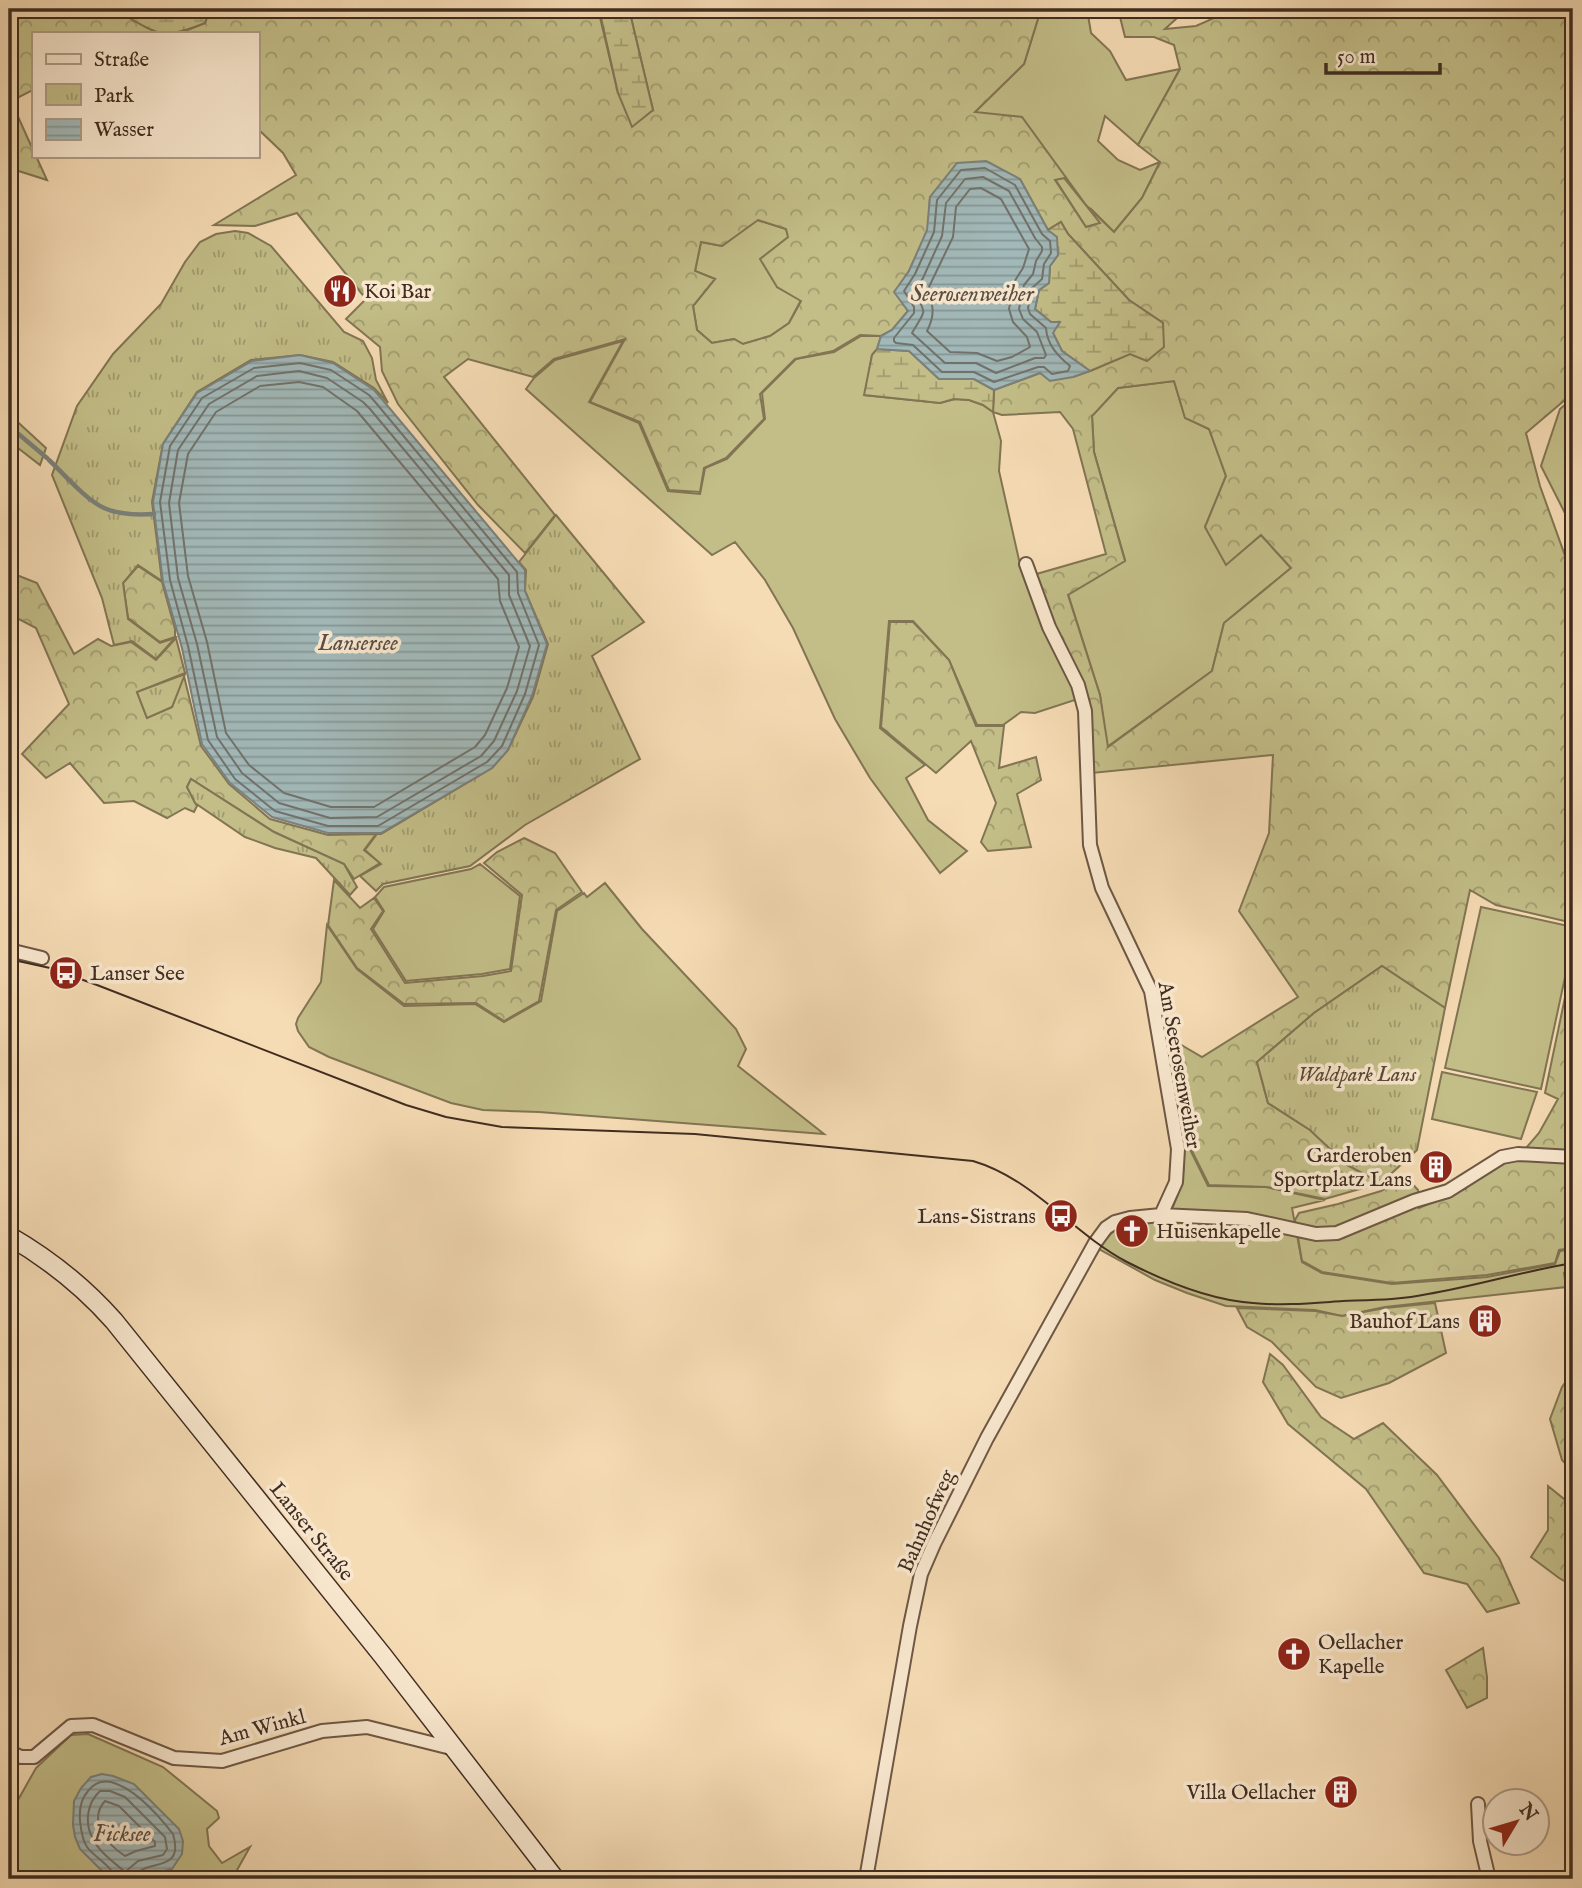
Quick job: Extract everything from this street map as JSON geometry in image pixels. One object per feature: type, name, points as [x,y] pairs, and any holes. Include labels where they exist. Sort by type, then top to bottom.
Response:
[{"type":"main road","name":"Lanser Straße","points":[[9,1236],[57,1267],[95,1300],[114,1321],[457,1750],[555,1879]]},
{"type":"street","name":"Am Seerosenweiher","points":[[1026,564],[1049,627],[1079,685],[1085,711],[1090,845],[1102,888],[1151,991],[1178,1149],[1176,1182],[1161,1215]]},
{"type":"street","points":[[9,950],[42,958]]},
{"type":"street","points":[[1161,1215],[1247,1219],[1316,1234],[1331,1234],[1452,1189],[1506,1155],[1573,1157]]},
{"type":"street","name":"Bahnhofweg","points":[[866,1879],[912,1616],[926,1560],[987,1438],[1095,1243],[1109,1226],[1121,1219],[1161,1215]]},
{"type":"street","name":"Am Winkl","points":[[9,1752],[21,1757],[34,1757],[71,1726],[93,1725],[173,1758],[222,1761],[322,1731],[367,1727],[457,1750]]},
{"type":"street","points":[[1478,1804],[1480,1842],[1489,1879]]},
{"type":"green space","points":[[9,9],[118,9],[155,32],[32,32],[32,90],[11,101],[32,148],[32,158],[37,158],[47,180],[9,168]]},
{"type":"green space","points":[[118,9],[210,9],[205,23],[178,32],[152,30]]},
{"type":"green space","points":[[210,9],[598,9],[618,93],[653,110],[629,9],[1041,9],[1024,64],[975,112],[1022,117],[1086,205],[1114,232],[1142,198],[1160,162],[1138,145],[1180,69],[1174,45],[1154,37],[1125,37],[1118,9],[1187,9],[1165,29],[1196,26],[1212,19],[1203,9],[1573,9],[1573,393],[1526,433],[1540,486],[1573,578],[1573,923],[1496,905],[1470,890],[1445,1008],[1382,966],[1314,1013],[1257,1062],[1268,1103],[1310,1130],[1347,1165],[1381,1183],[1325,1199],[1267,1187],[1209,1185],[1179,1125],[1166,1036],[1202,1057],[1298,997],[1239,911],[1269,833],[1273,755],[1092,773],[1089,699],[1054,632],[1033,575],[1106,554],[1073,429],[1060,412],[1002,415],[993,412],[994,390],[1040,373],[1073,377],[1090,371],[1130,354],[1163,323],[1129,300],[1068,234],[1061,222],[1048,230],[1020,179],[930,197],[928,230],[909,271],[895,292],[908,311],[892,330],[881,336],[860,335],[833,351],[795,359],[760,394],[764,419],[726,458],[704,468],[700,492],[669,490],[640,422],[590,402],[625,339],[554,359],[533,377],[468,359],[444,377],[555,515],[525,553],[478,505],[398,404],[382,371],[380,347],[346,319],[366,299],[297,213],[255,226],[214,225],[296,175],[283,153],[259,130],[259,32],[182,32],[205,23]],"holes":[[[1064,178],[1100,223],[1086,227],[1055,180]],[[758,220],[786,229],[788,237],[760,259],[777,287],[801,301],[789,323],[770,336],[743,344],[734,339],[712,343],[697,330],[693,306],[715,279],[695,271],[701,242],[722,246]],[[1174,381],[1185,418],[1209,429],[1226,476],[1205,527],[1226,565],[1261,535],[1291,568],[1224,623],[1212,671],[1108,747],[1100,695],[1068,595],[1125,561],[1094,452],[1092,416],[1118,388]]]},
{"type":"green space","points":[[599,9],[629,9],[653,110],[632,127],[618,93]]},
{"type":"green space","points":[[1041,9],[1087,9],[1091,33],[1110,51],[1126,80],[1180,69],[1138,145],[1105,116],[1098,141],[1118,160],[1140,170],[1160,162],[1142,198],[1114,232],[1090,208],[1101,223],[1086,227],[1055,179],[1065,178],[974,113],[1024,64]]},
{"type":"green space","points":[[757,220],[786,229],[789,237],[777,287],[801,300],[789,323],[770,336],[743,344],[734,339],[712,343],[697,330],[693,306],[715,279],[695,271],[701,242],[722,246]]},
{"type":"green space","points":[[1061,222],[1068,234],[1129,300],[1163,323],[1164,347],[1147,361],[1130,354],[1090,371],[1062,351],[1051,322],[1035,309],[1039,290],[1049,283],[1050,266],[1058,255],[1048,230]]},
{"type":"green space","points":[[235,231],[248,233],[271,246],[344,332],[363,341],[372,358],[376,380],[388,403],[374,388],[333,362],[300,355],[251,360],[197,392],[163,444],[152,502],[162,581],[138,565],[123,583],[128,619],[160,643],[175,638],[156,659],[132,641],[114,645],[102,598],[52,475],[77,406],[113,354],[161,304],[200,242],[216,234]]},
{"type":"green space","points":[[861,336],[881,336],[872,355],[865,395],[940,403],[955,399],[969,400],[993,412],[1001,441],[999,471],[1019,560],[1078,699],[1035,713],[1021,712],[1003,725],[977,725],[949,660],[913,621],[889,621],[880,728],[925,765],[906,778],[928,820],[967,851],[940,873],[870,778],[835,719],[793,628],[765,580],[735,542],[712,555],[526,389],[534,378],[555,360],[623,341],[589,402],[639,423],[668,491],[700,494],[705,468],[727,459],[765,419],[762,393],[796,359],[834,352]]},
{"type":"green space","points":[[877,349],[909,351],[939,379],[974,379],[994,390],[993,412],[969,400],[954,399],[940,403],[864,395],[872,355]]},
{"type":"green space","points":[[1174,381],[1185,417],[1209,429],[1226,476],[1205,527],[1226,564],[1261,535],[1291,568],[1224,623],[1212,671],[1107,747],[1100,695],[1068,594],[1125,560],[1094,452],[1092,416],[1118,388]]},
{"type":"green space","points":[[1573,398],[1573,529],[1541,466],[1560,409]]},
{"type":"green space","points":[[9,414],[46,448],[40,465],[9,441]]},
{"type":"green space","points":[[556,515],[644,622],[592,656],[640,759],[525,825],[470,866],[383,884],[376,891],[360,876],[381,864],[365,850],[377,834],[492,768],[508,750],[533,697],[548,644],[525,591],[526,570],[519,562]]},
{"type":"green space","points":[[138,566],[162,582],[175,637],[160,642],[128,618],[123,583]]},
{"type":"green space","points":[[9,572],[37,583],[74,654],[98,639],[111,646],[131,642],[156,660],[176,638],[185,673],[137,692],[147,718],[172,707],[184,676],[201,746],[229,784],[270,819],[328,835],[376,834],[364,850],[380,863],[354,879],[344,864],[274,832],[191,779],[187,787],[197,806],[194,812],[185,808],[167,818],[134,801],[104,803],[70,763],[46,778],[22,754],[69,704],[36,628],[9,614]]},
{"type":"green space","points":[[890,622],[913,622],[949,660],[976,726],[1004,726],[999,768],[1036,757],[1041,780],[1017,794],[1031,847],[988,851],[981,842],[996,803],[971,741],[936,773],[881,727]]},
{"type":"green space","points":[[185,674],[172,707],[147,718],[137,692]]},
{"type":"green space","points":[[191,779],[274,832],[344,864],[357,887],[350,895],[316,858],[245,837],[195,803],[187,787]]},
{"type":"green space","points":[[524,838],[555,853],[582,892],[556,910],[539,1001],[504,1021],[476,1003],[404,1004],[357,968],[328,925],[334,880],[360,908],[374,898],[383,911],[371,929],[405,983],[511,971],[522,895],[484,863],[497,852]]},
{"type":"green space","points":[[480,864],[520,896],[510,969],[406,981],[373,929],[384,911],[375,897],[384,887],[471,869]]},
{"type":"green space","points":[[605,883],[642,929],[736,1029],[746,1049],[738,1066],[824,1134],[483,1110],[451,1103],[329,1057],[309,1047],[298,1031],[298,1018],[321,982],[327,925],[357,969],[404,1006],[475,1004],[504,1022],[541,1001],[557,911],[584,893],[587,897]]},
{"type":"green space","points":[[1481,907],[1573,927],[1573,940],[1541,1089],[1445,1068]]},
{"type":"green space","points":[[1573,959],[1573,1248],[1559,1250],[1555,1263],[1487,1275],[1392,1283],[1322,1272],[1302,1261],[1295,1220],[1299,1213],[1381,1191],[1406,1177],[1418,1190],[1419,1208],[1465,1189],[1494,1164],[1521,1158],[1558,1099],[1545,1093]]},
{"type":"green space","name":"Waldpark Lans","points":[[1382,966],[1445,1008],[1417,1150],[1381,1183],[1347,1165],[1310,1130],[1268,1103],[1257,1062],[1314,1013]]},
{"type":"green space","points":[[1442,1072],[1537,1092],[1521,1139],[1432,1119]]},
{"type":"green space","points":[[1178,1125],[1208,1186],[1266,1187],[1325,1200],[1292,1208],[1302,1262],[1322,1273],[1392,1284],[1487,1277],[1555,1264],[1560,1251],[1573,1249],[1573,1272],[1564,1273],[1566,1287],[1385,1307],[1342,1316],[1315,1310],[1226,1306],[1187,1293],[1155,1280],[1099,1249],[1113,1232],[1128,1223],[1168,1221],[1179,1192],[1184,1164]]},
{"type":"green space","points":[[1435,1303],[1446,1353],[1389,1383],[1341,1398],[1316,1387],[1272,1342],[1247,1327],[1237,1308],[1315,1311],[1342,1316]]},
{"type":"green space","points":[[1270,1354],[1283,1365],[1321,1417],[1354,1439],[1383,1423],[1437,1475],[1499,1558],[1519,1603],[1487,1612],[1467,1584],[1424,1573],[1366,1489],[1288,1424],[1263,1382]]},
{"type":"green space","points":[[1573,1372],[1573,1472],[1562,1460],[1550,1419],[1562,1387]]},
{"type":"green space","points":[[1548,1486],[1569,1503],[1573,1501],[1573,1586],[1531,1557],[1548,1530]]},
{"type":"green space","points":[[1483,1648],[1487,1698],[1467,1708],[1446,1670]]},
{"type":"green space","points":[[88,1734],[163,1767],[217,1811],[219,1818],[207,1829],[209,1846],[222,1863],[250,1847],[232,1879],[9,1879],[9,1816],[36,1768],[71,1735]]},
{"type":"water","name":"Seerosenweiher","points":[[986,161],[1020,179],[1048,230],[1057,237],[1058,255],[1050,266],[1049,283],[1039,290],[1035,309],[1051,322],[1060,322],[1053,333],[1062,351],[1090,371],[1050,381],[1040,373],[994,390],[974,379],[939,379],[909,351],[877,349],[881,336],[892,330],[908,311],[894,292],[909,271],[927,230],[930,197],[957,163]]},
{"type":"water","name":"Lansersee","points":[[300,355],[333,363],[374,390],[381,398],[525,570],[525,591],[547,644],[532,696],[508,750],[492,768],[381,833],[328,833],[272,817],[230,783],[202,744],[182,648],[163,582],[153,502],[163,444],[197,393],[252,361]]},
{"type":"water","name":"Ficksee","points":[[102,1774],[134,1784],[179,1829],[183,1841],[182,1854],[172,1869],[124,1879],[108,1877],[80,1849],[73,1825],[74,1801],[91,1777]]},
{"type":"waterway","points":[[9,426],[47,458]]},
{"type":"waterway","points":[[49,460],[82,493],[104,508],[122,513],[154,514]]},
{"type":"tram line","points":[[9,959],[50,968],[406,1105],[446,1117],[502,1127],[695,1134],[973,1161],[1015,1180],[1088,1237],[1127,1262],[1172,1283],[1220,1298],[1276,1304],[1396,1299],[1446,1291],[1573,1263]]},
{"type":"place","name":"Koi Bar","points":[[340,291]]},
{"type":"place","name":"Lanser See","points":[[66,973]]},
{"type":"place","name":"Garderoben Sportplatz Lans","points":[[1436,1167]]},
{"type":"place","name":"Lans-Sistrans","points":[[1061,1216]]},
{"type":"place","name":"Huisenkapelle","points":[[1132,1231]]},
{"type":"place","name":"Bauhof Lans","points":[[1485,1321]]},
{"type":"place","name":"Oellacher Kapelle","points":[[1294,1654]]},
{"type":"place","name":"Villa Oellacher","points":[[1341,1792]]}]
